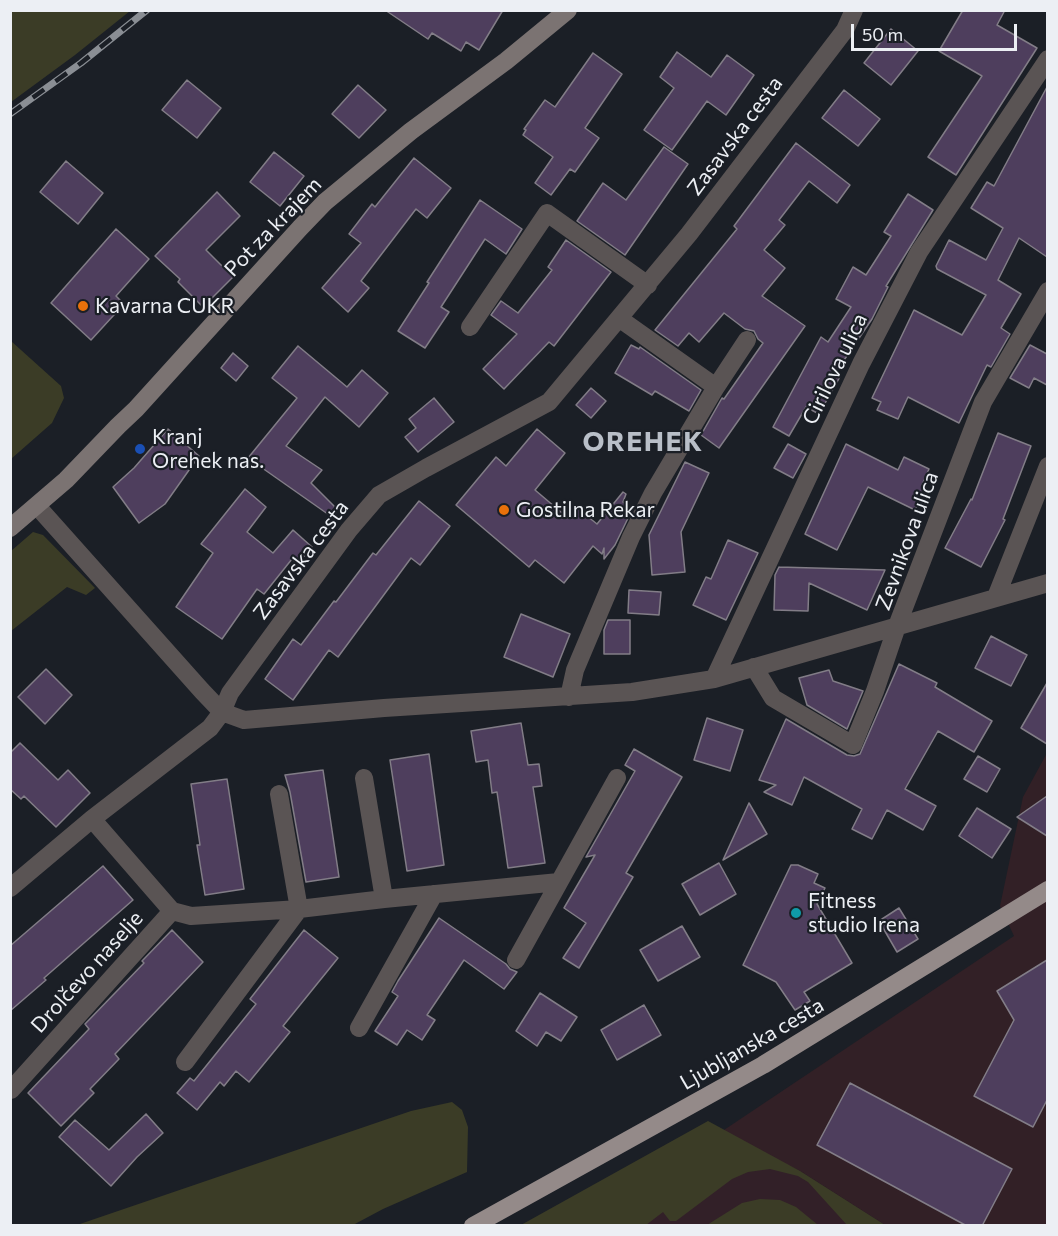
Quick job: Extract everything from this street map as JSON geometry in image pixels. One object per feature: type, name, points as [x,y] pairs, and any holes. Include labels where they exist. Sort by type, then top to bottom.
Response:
[{"type":"main road","name":"Ljubljanska cesta","points":[[473,1226],[764,1065],[1047,890]]},
{"type":"street","name":"Pot za krajem","points":[[10,528],[66,480],[111,432],[136,410],[292,236],[326,202],[411,131],[506,61],[568,10]]},
{"type":"street","name":"Zasavska cesta","points":[[10,888],[92,819],[210,728],[222,712],[230,693],[350,531],[380,495],[549,402],[648,285],[845,30],[854,10]]},
{"type":"street","name":"Cirilova ulica","points":[[714,679],[861,364],[919,252],[1047,59]]},
{"type":"street","points":[[470,327],[547,213],[648,285]]},
{"type":"street","name":"Zevnikova ulica","points":[[897,626],[983,402],[1047,291]]},
{"type":"street","points":[[620,319],[716,387]]},
{"type":"street","points":[[569,697],[575,670],[631,537],[653,493],[716,387],[747,340]]},
{"type":"street","points":[[996,597],[1047,466]]},
{"type":"street","points":[[37,506],[123,605],[222,712],[244,720],[384,708],[632,692],[714,679],[897,626]]},
{"type":"street","name":"Zevnikova ulica","points":[[897,626],[1047,583]]},
{"type":"street","points":[[753,667],[772,698],[853,744],[875,691],[897,626]]},
{"type":"street","points":[[364,778],[384,899]]},
{"type":"street","points":[[516,960],[617,778]]},
{"type":"street","points":[[185,1062],[299,909],[279,794]]},
{"type":"street","name":"Drolčevo naselje","points":[[92,819],[172,911],[191,916],[299,909],[559,882]]},
{"type":"street","points":[[359,1028],[434,894]]},
{"type":"street","name":"Drolčevo naselje","points":[[12,1090],[172,911]]},
{"type":"shaded area","points":[[1047,753],[1047,1225],[885,1225],[800,1171],[718,1134],[1014,936],[1000,906],[1023,797]]},
{"type":"shaded area","points":[[718,1134],[800,1171],[885,1225],[557,1226]]},
{"type":"green space","points":[[11,10],[130,10],[130,11],[11,102]]},
{"type":"green space","points":[[11,341],[61,386],[64,398],[52,423],[11,459]]},
{"type":"green space","points":[[33,532],[43,535],[95,588],[86,595],[67,587],[11,631],[11,551]]},
{"type":"green space","points":[[452,1102],[462,1110],[468,1127],[467,1172],[383,1209],[353,1225],[77,1225],[411,1111]]},
{"type":"green space","points":[[708,1121],[800,1171],[885,1225],[847,1225],[808,1182],[798,1176],[770,1169],[748,1172],[732,1179],[676,1221],[670,1221],[663,1212],[646,1225],[521,1225]]},
{"type":"green space","points":[[760,1199],[780,1200],[796,1207],[818,1225],[707,1225],[742,1203]]},
{"type":"building","points":[[385,10],[503,10],[479,50],[466,42],[461,51],[432,33],[428,39]]},
{"type":"building","points":[[963,10],[1005,10],[997,25],[1037,48],[956,175],[928,157],[982,76],[939,51]]},
{"type":"building","points":[[891,29],[918,51],[891,85],[864,63]]},
{"type":"building","points":[[677,52],[711,77],[727,55],[754,75],[726,115],[707,101],[672,150],[644,130],[674,88],[660,77]]},
{"type":"building","points":[[593,53],[622,74],[585,128],[599,138],[575,172],[570,169],[551,195],[535,183],[553,157],[523,135],[526,130],[524,129],[545,100],[555,107]]},
{"type":"building","points":[[187,80],[221,108],[197,138],[162,110]]},
{"type":"building","points":[[358,85],[386,110],[359,138],[332,114]]},
{"type":"building","points":[[1047,87],[1047,257],[1019,238],[998,280],[1021,294],[1001,328],[1010,334],[991,367],[987,365],[959,423],[908,397],[898,419],[877,410],[881,402],[872,398],[914,310],[962,335],[986,295],[937,269],[936,266],[949,240],[986,260],[1003,228],[971,208],[987,182],[994,186]]},
{"type":"building","points":[[844,90],[880,119],[858,146],[822,118]]},
{"type":"building","points":[[796,143],[850,185],[837,203],[809,181],[779,220],[785,225],[764,250],[785,268],[762,296],[805,326],[719,448],[701,435],[722,398],[724,399],[763,343],[754,331],[745,329],[724,313],[699,342],[689,333],[678,346],[655,330],[737,229],[734,226]]},
{"type":"building","points":[[664,147],[688,164],[625,255],[577,221],[603,183],[626,200]]},
{"type":"building","points":[[274,152],[304,176],[280,206],[250,182]]},
{"type":"building","points":[[414,158],[451,188],[427,218],[416,209],[361,281],[369,288],[348,312],[322,288],[361,243],[349,234],[372,204],[375,207]]},
{"type":"building","points":[[66,161],[103,193],[78,224],[40,192]]},
{"type":"building","points":[[217,192],[240,216],[206,250],[233,277],[203,307],[178,282],[180,279],[155,256]]},
{"type":"building","points":[[908,194],[933,210],[886,286],[888,287],[872,319],[836,372],[841,375],[819,414],[806,407],[789,436],[773,427],[821,337],[828,342],[851,307],[836,299],[853,267],[866,275],[891,236],[884,232]]},
{"type":"building","points":[[480,200],[522,229],[506,254],[485,239],[441,307],[449,312],[425,348],[398,331]]},
{"type":"building","points":[[116,229],[149,259],[116,296],[124,304],[91,340],[51,303]]},
{"type":"building","points":[[566,240],[611,272],[554,346],[549,342],[504,389],[483,369],[517,334],[491,315],[501,301],[518,313],[552,270],[548,267]]},
{"type":"building","points":[[631,345],[639,349],[640,347],[701,390],[689,411],[655,391],[652,395],[615,373]]},
{"type":"building","points":[[1030,345],[1047,354],[1047,385],[1034,378],[1029,388],[1010,378]]},
{"type":"building","points":[[298,346],[347,387],[362,370],[388,393],[359,427],[325,397],[286,446],[322,470],[311,483],[338,510],[332,517],[248,458],[297,398],[272,378]]},
{"type":"building","points":[[233,353],[248,366],[236,381],[221,368]]},
{"type":"building","points":[[591,388],[606,401],[591,418],[576,405]]},
{"type":"building","points":[[434,398],[454,422],[418,452],[405,437],[416,428],[409,419]]},
{"type":"building","points":[[168,429],[199,456],[165,504],[139,523],[113,487],[134,468]]},
{"type":"building","points":[[537,429],[565,453],[535,490],[568,518],[576,507],[597,524],[623,492],[626,494],[623,502],[632,510],[615,545],[604,559],[604,548],[602,554],[593,546],[564,583],[535,560],[529,567],[456,505],[496,457],[506,466]]},
{"type":"building","points":[[998,433],[1031,446],[1003,519],[1005,520],[981,567],[945,548],[972,500]]},
{"type":"building","points":[[788,444],[806,454],[793,478],[774,468]]},
{"type":"building","points":[[846,444],[898,470],[904,457],[929,469],[922,485],[926,487],[915,510],[868,487],[837,550],[805,534]]},
{"type":"building","points":[[685,462],[709,473],[681,532],[685,572],[652,575],[649,535]]},
{"type":"building","points":[[245,489],[266,507],[247,532],[273,553],[293,530],[312,547],[297,564],[292,559],[264,594],[257,589],[222,639],[176,607],[213,553],[201,544]]},
{"type":"building","points":[[419,501],[450,526],[420,565],[411,558],[338,657],[329,650],[293,700],[265,679],[293,639],[301,645],[373,553],[376,555]]},
{"type":"building","points":[[728,540],[758,553],[726,620],[693,605],[706,577],[711,579]]},
{"type":"building","points":[[779,567],[885,570],[867,610],[809,583],[808,611],[774,610],[775,575]]},
{"type":"building","points":[[629,590],[661,592],[659,615],[628,613]]},
{"type":"building","points":[[521,614],[570,634],[553,677],[504,657]]},
{"type":"building","points":[[608,620],[630,620],[630,654],[604,654],[604,630]]},
{"type":"building","points":[[991,636],[1027,655],[1011,686],[975,668]]},
{"type":"building","points":[[899,664],[937,683],[935,687],[992,721],[974,752],[938,731],[905,789],[936,806],[923,830],[887,810],[872,839],[852,829],[862,809],[804,777],[792,805],[764,792],[776,785],[759,780],[786,719],[847,755],[860,754]]},
{"type":"building","points":[[46,669],[72,695],[45,724],[18,697]]},
{"type":"building","points":[[829,670],[833,681],[863,691],[847,729],[807,705],[799,678]]},
{"type":"building","points":[[1047,683],[1047,744],[1021,728]]},
{"type":"building","points":[[707,718],[743,730],[730,771],[694,760]]},
{"type":"building","points":[[521,723],[528,765],[539,764],[542,786],[533,787],[545,863],[508,868],[497,792],[492,793],[488,760],[476,762],[471,731]]},
{"type":"building","points":[[20,743],[58,780],[68,770],[90,793],[56,827],[24,796],[21,799],[10,789],[10,753]]},
{"type":"building","points":[[634,749],[682,777],[626,873],[633,877],[579,968],[563,958],[586,923],[564,908],[595,855],[586,857],[635,771],[625,765]]},
{"type":"building","points":[[429,754],[444,865],[407,871],[390,760]]},
{"type":"building","points":[[978,756],[1000,769],[987,792],[964,779]]},
{"type":"building","points":[[323,770],[339,877],[306,882],[285,775]]},
{"type":"building","points":[[227,779],[244,889],[205,895],[191,784]]},
{"type":"building","points":[[1047,796],[1047,836],[1017,817]]},
{"type":"building","points":[[749,803],[767,834],[723,860]]},
{"type":"building","points":[[977,808],[1011,829],[992,858],[959,836]]},
{"type":"building","points":[[719,863],[736,894],[700,915],[682,884]]},
{"type":"building","points":[[791,865],[798,865],[818,874],[814,883],[825,888],[817,904],[852,963],[804,992],[810,1001],[795,1010],[776,982],[743,965]]},
{"type":"building","points":[[103,866],[133,900],[10,1011],[10,946]]},
{"type":"building","points":[[899,908],[918,939],[897,952],[879,921]]},
{"type":"building","points":[[439,918],[517,972],[504,989],[464,960],[427,1015],[435,1020],[422,1040],[407,1030],[397,1045],[375,1031],[398,996],[392,992],[398,981]]},
{"type":"building","points":[[682,926],[700,957],[658,981],[640,950]]},
{"type":"building","points":[[172,930],[203,962],[115,1054],[119,1059],[90,1089],[94,1093],[61,1126],[28,1093],[89,1029],[85,1024],[144,963],[142,961]]},
{"type":"building","points":[[304,930],[338,958],[283,1026],[290,1032],[249,1082],[236,1071],[224,1086],[220,1082],[197,1110],[177,1093],[190,1078],[194,1081],[256,1004],[250,999]]},
{"type":"building","points":[[1047,960],[1047,1100],[1033,1127],[974,1096],[1014,1020],[997,991]]},
{"type":"building","points":[[540,993],[577,1017],[561,1041],[546,1032],[537,1046],[516,1031]]},
{"type":"building","points":[[644,1005],[661,1035],[617,1060],[601,1030]]},
{"type":"building","points":[[850,1083],[1012,1169],[982,1226],[967,1226],[817,1145]]},
{"type":"building","points":[[146,1114],[163,1133],[111,1186],[59,1137],[75,1120],[109,1150]]},
{"type":"railway","points":[[10,114],[81,63],[147,10]]},
{"type":"place","name":"Kavarna CUKR","points":[[83,306]]},
{"type":"place","name":"Kranj Orehek nas.","points":[[140,449]]},
{"type":"place","name":"Gostilna Rekar","points":[[504,510]]},
{"type":"place","name":"Fitness studio Irena","points":[[796,913]]},
{"type":"district","name":"OREHEK","points":[[643,442]]}]
